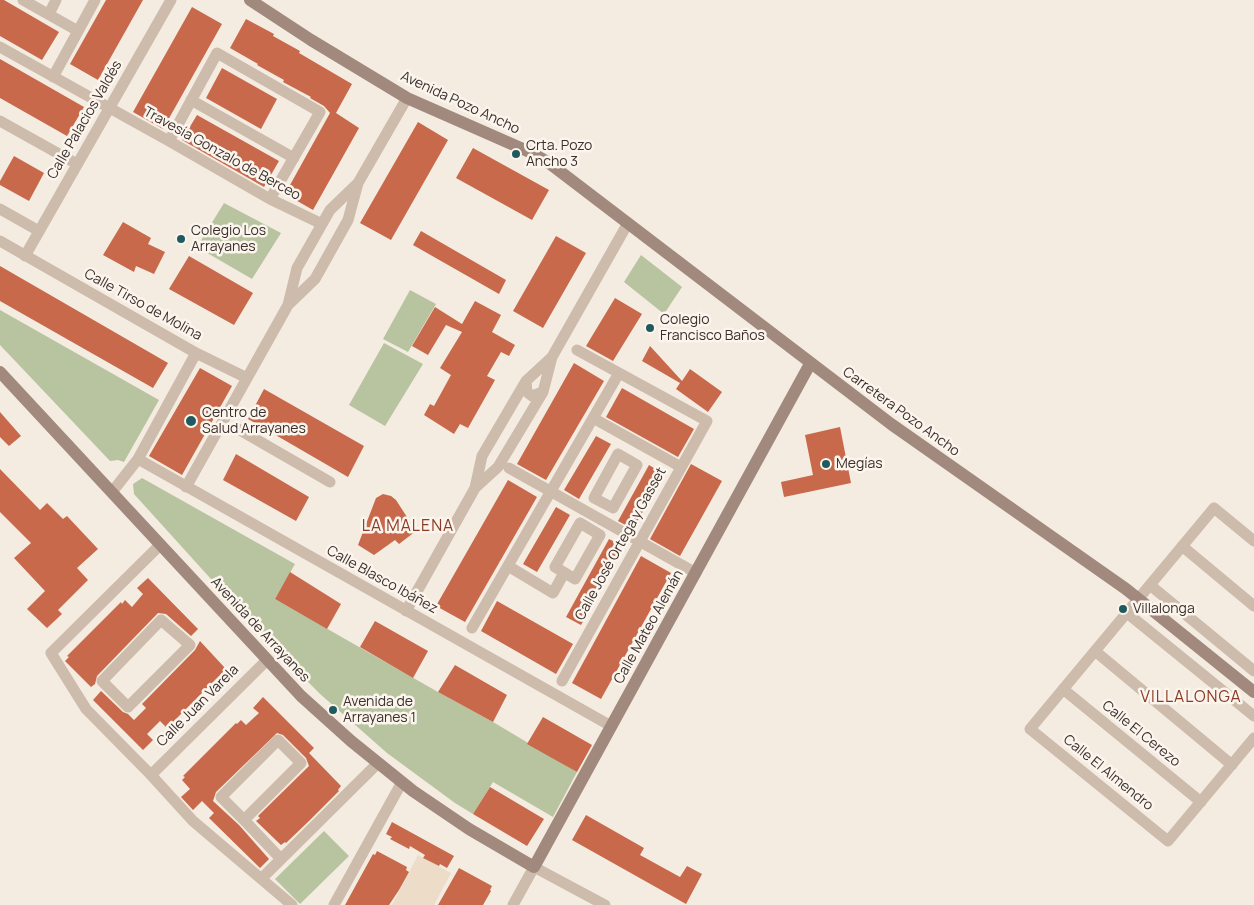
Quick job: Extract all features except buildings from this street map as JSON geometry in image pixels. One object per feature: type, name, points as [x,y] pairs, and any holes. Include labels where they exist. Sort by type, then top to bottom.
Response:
[{"type":"street","points":[[23,0],[78,31]]},
{"type":"street","points":[[49,14],[56,0]]},
{"type":"street","points":[[53,77],[96,0]]},
{"type":"street","name":"Calle Palacios Valdés","points":[[25,256],[171,0]]},
{"type":"street","name":"Avenida Pozo Ancho","points":[[250,0],[311,40],[407,98],[532,153],[571,178],[652,240]]},
{"type":"street","name":"Travesía Gonzalo de Berceo","points":[[0,47],[270,199],[322,224]]},
{"type":"street","points":[[168,141],[217,53],[320,112],[270,199]]},
{"type":"street","points":[[288,305],[315,279],[348,220],[358,183],[407,98]]},
{"type":"street","points":[[191,100],[294,158]]},
{"type":"street","points":[[0,121],[77,164]]},
{"type":"street","points":[[186,487],[288,305],[297,268],[330,210],[358,183]]},
{"type":"street","points":[[0,209],[39,231]]},
{"type":"street","points":[[330,210],[330,219],[338,224],[348,220]]},
{"type":"street","points":[[475,488],[504,467],[544,392],[552,357],[628,223]]},
{"type":"street","name":"Carretera Pozo Ancho","points":[[652,240],[810,364],[891,424],[1139,598],[1254,692]]},
{"type":"street","name":"Calle Tirso de Molina","points":[[0,242],[196,353],[247,378]]},
{"type":"street","points":[[297,268],[307,263],[315,267],[315,279]]},
{"type":"street","points":[[472,628],[619,373],[577,350]]},
{"type":"street","points":[[112,492],[138,460],[196,353]]},
{"type":"street","points":[[406,610],[475,488],[482,456],[526,381],[552,357]]},
{"type":"street","name":"Calle Mateo Alemán","points":[[513,905],[810,364]]},
{"type":"street","name":"Avenida de Arrayanes","points":[[0,372],[301,696],[351,741],[402,782],[469,829],[534,867]]},
{"type":"street","name":"Calle José Ortega y Gasset","points":[[562,681],[706,421],[619,373]]},
{"type":"street","points":[[526,381],[527,392],[532,396],[544,392]]},
{"type":"street","points":[[593,418],[681,467]]},
{"type":"street","points":[[238,429],[330,482]]},
{"type":"street","points":[[627,459],[636,442]]},
{"type":"street","points":[[482,456],[490,454],[504,467],[551,491],[696,574]]},
{"type":"street","points":[[618,454],[637,465],[613,508],[603,503],[594,498],[618,454]]},
{"type":"street","name":"Calle Blasco Ibáñez","points":[[138,460],[611,726]]},
{"type":"street","points":[[588,528],[603,503]]},
{"type":"street","points":[[1063,689],[1214,508],[1254,541]]},
{"type":"street","points":[[580,523],[600,535],[575,579],[564,573],[554,567],[580,523]]},
{"type":"street","points":[[160,545],[51,652],[86,709],[193,821],[292,905]]},
{"type":"street","points":[[1182,546],[1254,606]]},
{"type":"street","points":[[508,566],[553,592],[564,573]]},
{"type":"street","points":[[1150,585],[1254,671]]},
{"type":"street","points":[[1127,613],[1254,716]]},
{"type":"street","points":[[161,620],[190,645],[128,707],[102,681],[161,620]]},
{"type":"street","points":[[1095,651],[1232,765]]},
{"type":"street","name":"Calle Juan Varela","points":[[150,775],[268,660]]},
{"type":"street","name":"Calle El Almendro","points":[[1063,689],[1030,728],[1168,841],[1201,802]]},
{"type":"street","name":"Calle El Cerezo","points":[[1063,689],[1201,802]]},
{"type":"street","points":[[1201,802],[1254,738]]},
{"type":"street","points":[[244,820],[301,763],[278,740],[221,797],[281,859]]},
{"type":"street","points":[[261,879],[378,763]]},
{"type":"street","points":[[334,905],[402,782]]},
{"type":"street","points":[[534,867],[605,905]]},
{"type":"green space","points":[[224,203],[281,233],[252,279],[197,247]]},
{"type":"green space","points":[[641,255],[682,287],[664,314],[624,282]]},
{"type":"green space","points":[[410,290],[436,304],[408,352],[383,339]]},
{"type":"green space","points":[[0,310],[159,400],[124,462],[118,460],[110,461],[0,345]]},
{"type":"green space","points":[[384,343],[423,364],[385,426],[349,405]]},
{"type":"green space","points":[[142,478],[295,564],[275,599],[493,722],[577,772],[553,817],[493,782],[473,814],[387,753],[319,693],[258,631],[134,494],[133,484]]},
{"type":"green space","points":[[324,831],[349,856],[300,904],[275,879]]},
{"type":"shaded area","points":[[418,855],[451,873],[434,905],[392,905]]},
{"type":"place","name":"Crta. Pozo Ancho 3","points":[[516,154]]},
{"type":"place","name":"Colegio Los Arrayanes","points":[[181,239]]},
{"type":"place","name":"Colegio Francisco Baños","points":[[650,328]]},
{"type":"place","name":"Centro de Salud Arrayanes","points":[[191,421]]},
{"type":"place","name":"Megías","points":[[826,464]]},
{"type":"place","name":"Villalonga","points":[[1123,609]]},
{"type":"place","name":"Avenida de Arrayanes 1","points":[[333,710]]},
{"type":"district","name":"LA MALENA","points":[[408,527]]},
{"type":"district","name":"VILLALONGA","points":[[1191,698]]}]
